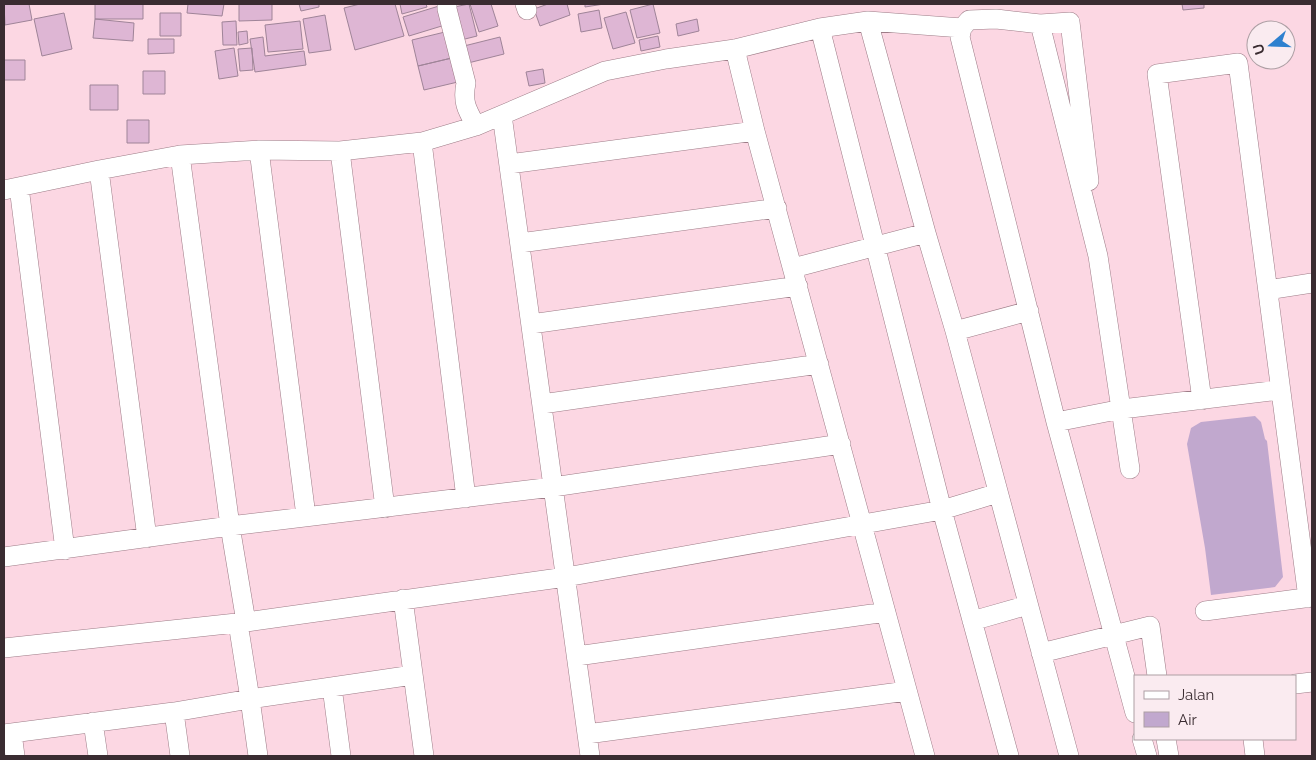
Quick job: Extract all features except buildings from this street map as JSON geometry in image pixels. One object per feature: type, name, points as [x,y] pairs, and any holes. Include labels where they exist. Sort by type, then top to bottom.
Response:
[{"type":"street","points":[[447,4],[466,83],[464,93],[466,108],[476,126]]},
{"type":"street","points":[[1130,469],[1098,256],[1070,22],[1040,24],[996,11],[969,20],[962,28],[960,37],[1056,422],[1134,708]]},
{"type":"street","points":[[65,550],[11,189],[180,155],[259,150],[340,151],[422,142],[476,126],[605,71],[666,58],[735,49],[820,28],[868,21],[962,28]]},
{"type":"street","points":[[868,21],[955,332],[1069,756]]},
{"type":"street","points":[[1040,24],[1098,256]]},
{"type":"street","points":[[820,28],[942,510],[1009,756]]},
{"type":"street","points":[[735,49],[755,131],[925,756]]},
{"type":"street","points":[[1202,400],[1157,74],[1238,63],[1268,290],[1279,390],[1310,598],[1205,611]]},
{"type":"street","points":[[502,114],[590,756]]},
{"type":"street","points":[[509,164],[755,131]]},
{"type":"street","points":[[422,142],[466,498]]},
{"type":"street","points":[[259,150],[306,516]]},
{"type":"street","points":[[340,151],[385,508]]},
{"type":"street","points":[[180,155],[230,526],[258,756]]},
{"type":"street","points":[[99,170],[147,538]]},
{"type":"street","points":[[520,243],[777,208]]},
{"type":"street","points":[[531,324],[795,277],[876,247],[926,233]]},
{"type":"street","points":[[1268,290],[1312,283]]},
{"type":"street","points":[[955,332],[1029,311]]},
{"type":"street","points":[[542,404],[819,364]]},
{"type":"street","points":[[1056,422],[1122,409],[1279,390]]},
{"type":"street","points":[[4,557],[306,516],[553,487],[841,444]]},
{"type":"street","points":[[4,648],[242,622],[566,577],[863,526],[942,510],[998,493]]},
{"type":"street","points":[[403,599],[424,756]]},
{"type":"street","points":[[972,621],[1028,605]]},
{"type":"street","points":[[577,656],[886,612]]},
{"type":"street","points":[[1041,653],[1150,626],[1157,675]]},
{"type":"street","points":[[15,756],[8,734],[174,712],[413,675]]},
{"type":"street","points":[[1296,684],[1312,682]]},
{"type":"street","points":[[332,687],[341,756]]},
{"type":"street","points":[[587,734],[907,691]]},
{"type":"street","points":[[174,712],[180,756]]},
{"type":"street","points":[[93,722],[98,756]]},
{"type":"street","points":[[1142,740],[1146,756]]},
{"type":"street","points":[[1166,740],[1168,756]]},
{"type":"street","points":[[1253,740],[1255,756]]},
{"type":"water","points":[[1255,416],[1261,422],[1267,441],[1283,577],[1275,587],[1211,595],[1187,444],[1191,428],[1201,422]]}]
